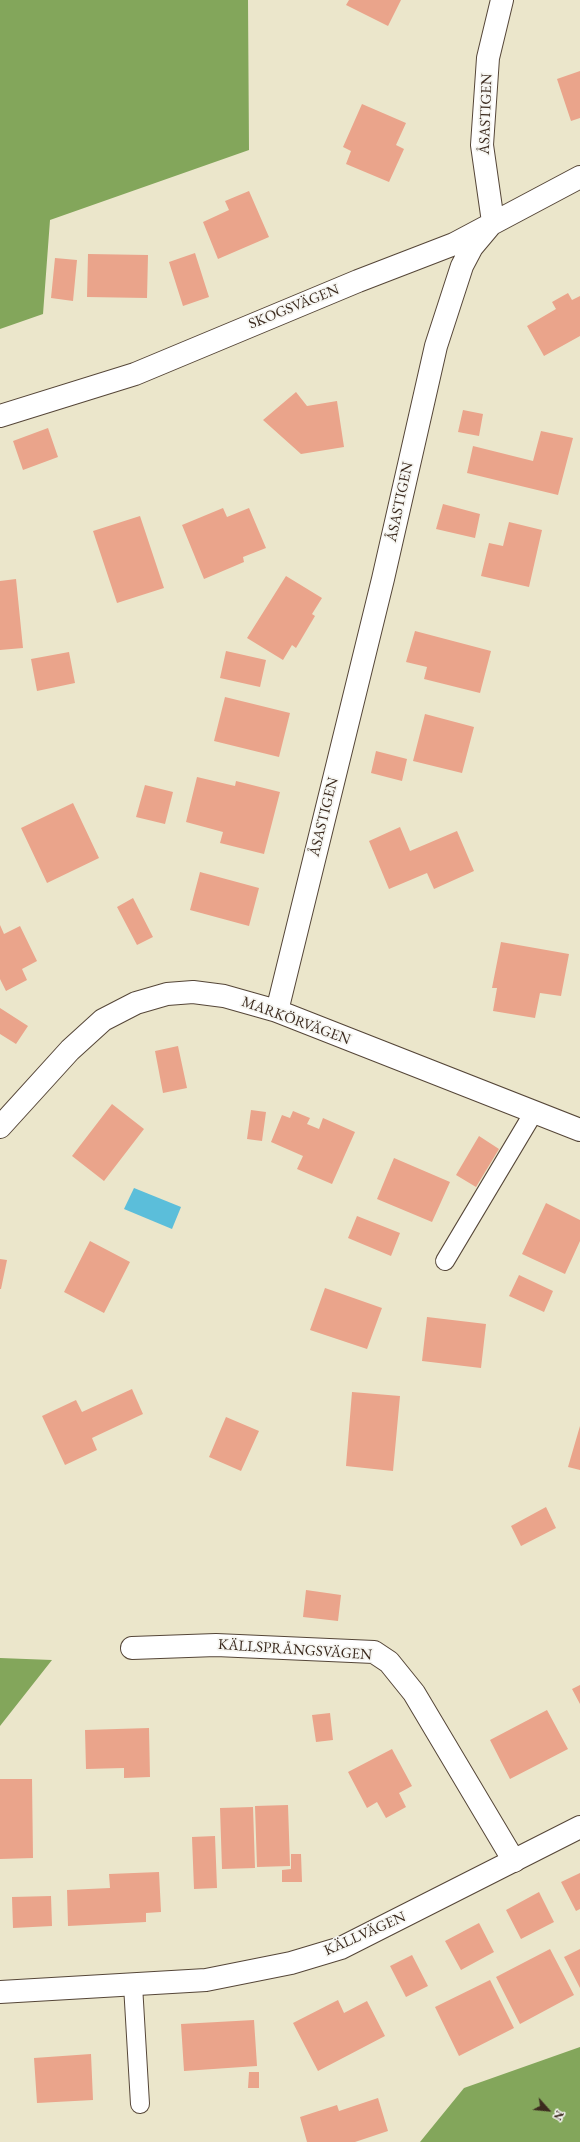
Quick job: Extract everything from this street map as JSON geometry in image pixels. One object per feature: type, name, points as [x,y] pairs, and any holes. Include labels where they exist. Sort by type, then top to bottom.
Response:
[{"type":"street","name":"ÅSASTIGEN","points":[[277,1011],[383,579],[436,346],[462,266],[472,247],[493,222],[482,145],[488,58],[502,0]]},
{"type":"street","name":"SKOGSVÄGEN","points":[[0,416],[136,374],[358,281],[454,244],[493,222],[580,178]]},
{"type":"street","name":"MARKÖRVÄGEN","points":[[0,1127],[70,1050],[103,1020],[136,1003],[167,994],[193,992],[224,996],[277,1011],[534,1112],[578,1124]]},
{"type":"street","name":"KÄLLSPRÅNGSVÄGEN","points":[[132,1648],[216,1645],[374,1652],[389,1662],[414,1693],[514,1861]]},
{"type":"street","name":"KÄLLVÄGEN","points":[[0,1992],[206,1980],[291,1963],[341,1948],[580,1827]]},
{"type":"lane","points":[[445,1261],[534,1112]]},
{"type":"lane","points":[[133,1985],[140,2104]]},
{"type":"green space","points":[[0,0],[248,0],[249,150],[50,220],[43,314],[0,329]]},
{"type":"green space","points":[[0,1658],[52,1660],[0,1726]]},
{"type":"green space","points":[[580,2047],[580,2142],[420,2142],[464,2088]]},
{"type":"water","points":[[134,1188],[181,1207],[172,1229],[124,1209]]},
{"type":"building","points":[[349,0],[401,0],[388,26],[346,5]]},
{"type":"building","points":[[580,71],[580,118],[571,121],[557,79]]},
{"type":"building","points":[[362,104],[406,123],[396,145],[404,149],[389,182],[346,164],[351,151],[343,147]]},
{"type":"building","points":[[249,191],[269,237],[218,259],[203,222],[229,210],[225,201]]},
{"type":"building","points":[[195,253],[209,297],[183,306],[169,262]]},
{"type":"building","points":[[88,254],[148,255],[147,298],[87,297]]},
{"type":"building","points":[[55,258],[77,260],[73,301],[51,298]]},
{"type":"building","points":[[568,293],[572,300],[580,296],[580,336],[544,356],[527,326],[556,309],[552,302]]},
{"type":"building","points":[[296,392],[307,406],[337,401],[344,447],[301,454],[263,420]]},
{"type":"building","points":[[463,410],[483,414],[479,436],[458,432]]},
{"type":"building","points":[[48,428],[58,457],[23,470],[13,441]]},
{"type":"building","points":[[541,431],[573,438],[558,495],[467,473],[473,446],[533,461]]},
{"type":"building","points":[[443,504],[480,514],[475,538],[436,529]]},
{"type":"building","points":[[223,508],[227,517],[249,508],[266,548],[243,557],[244,562],[204,579],[182,525]]},
{"type":"building","points":[[140,516],[164,588],[117,603],[93,531]]},
{"type":"building","points":[[509,522],[542,530],[529,587],[481,576],[489,543],[503,546]]},
{"type":"building","points":[[286,576],[322,598],[312,614],[315,616],[296,648],[292,645],[283,660],[247,638]]},
{"type":"building","points":[[16,579],[23,648],[0,650],[0,581]]},
{"type":"building","points":[[415,631],[491,651],[480,693],[424,679],[427,667],[406,662]]},
{"type":"building","points":[[226,651],[266,660],[260,687],[220,678]]},
{"type":"building","points":[[69,652],[75,683],[37,691],[31,659]]},
{"type":"building","points":[[225,697],[290,713],[279,757],[214,741]]},
{"type":"building","points":[[425,714],[474,727],[462,773],[413,761]]},
{"type":"building","points":[[376,751],[407,759],[402,781],[371,773]]},
{"type":"building","points":[[197,777],[235,786],[236,781],[280,792],[264,854],[220,843],[223,832],[186,822]]},
{"type":"building","points":[[145,785],[173,792],[165,824],[136,817]]},
{"type":"building","points":[[73,803],[99,858],[47,883],[21,828]]},
{"type":"building","points":[[400,827],[410,851],[457,831],[474,871],[434,889],[427,873],[389,889],[369,841]]},
{"type":"building","points":[[200,872],[259,888],[249,926],[190,910]]},
{"type":"building","points":[[133,898],[153,937],[137,945],[117,907]]},
{"type":"building","points":[[0,925],[4,934],[20,926],[37,961],[22,969],[27,980],[6,991],[0,979]]},
{"type":"building","points":[[501,942],[569,954],[561,996],[540,993],[535,1018],[493,1011],[497,988],[492,988]]},
{"type":"building","points":[[0,1008],[28,1026],[16,1044],[0,1034]]},
{"type":"building","points":[[178,1046],[187,1088],[163,1093],[155,1051]]},
{"type":"building","points":[[112,1104],[144,1129],[104,1181],[72,1156]]},
{"type":"building","points":[[251,1110],[266,1112],[262,1141],[247,1139]]},
{"type":"building","points":[[293,1111],[310,1118],[307,1124],[319,1129],[323,1118],[355,1132],[332,1184],[297,1169],[303,1156],[271,1142],[282,1115],[290,1118]]},
{"type":"building","points":[[479,1136],[499,1149],[476,1187],[456,1175]]},
{"type":"building","points":[[394,1158],[450,1182],[432,1222],[377,1199]]},
{"type":"building","points":[[546,1203],[580,1220],[580,1241],[565,1274],[522,1254]]},
{"type":"building","points":[[357,1216],[400,1233],[391,1256],[348,1238]]},
{"type":"building","points":[[90,1241],[130,1262],[104,1313],[64,1292]]},
{"type":"building","points":[[0,1259],[7,1260],[1,1289],[0,1289]]},
{"type":"building","points":[[519,1275],[553,1291],[544,1312],[509,1296]]},
{"type":"building","points":[[325,1288],[382,1308],[367,1349],[310,1330]]},
{"type":"building","points":[[427,1317],[486,1324],[481,1368],[422,1361]]},
{"type":"building","points":[[132,1389],[143,1414],[92,1438],[97,1450],[65,1465],[42,1416],[76,1400],[82,1412]]},
{"type":"building","points":[[352,1392],[400,1396],[393,1471],[346,1466]]},
{"type":"building","points":[[226,1417],[259,1431],[241,1471],[209,1457]]},
{"type":"building","points":[[580,1426],[580,1470],[568,1467]]},
{"type":"building","points":[[546,1507],[556,1528],[521,1546],[511,1526]]},
{"type":"building","points":[[306,1590],[341,1595],[338,1621],[303,1617]]},
{"type":"building","points":[[580,1685],[580,1704],[572,1689]]},
{"type":"building","points":[[547,1710],[568,1749],[510,1779],[490,1740]]},
{"type":"building","points":[[330,1713],[333,1740],[316,1742],[312,1715]]},
{"type":"building","points":[[149,1728],[150,1777],[124,1778],[124,1768],[86,1769],[85,1730]]},
{"type":"building","points":[[392,1749],[412,1786],[399,1793],[406,1807],[386,1818],[377,1802],[367,1808],[348,1772]]},
{"type":"building","points":[[0,1779],[32,1779],[33,1858],[0,1859]]},
{"type":"building","points":[[288,1805],[290,1866],[257,1867],[255,1806]]},
{"type":"building","points":[[253,1807],[255,1868],[222,1869],[220,1808]]},
{"type":"building","points":[[215,1836],[217,1888],[194,1889],[192,1837]]},
{"type":"building","points":[[291,1854],[301,1854],[302,1882],[282,1882],[282,1870],[291,1869]]},
{"type":"building","points":[[159,1872],[161,1912],[146,1913],[146,1922],[68,1926],[67,1890],[110,1888],[109,1874]]},
{"type":"building","points":[[580,1873],[580,1909],[576,1911],[561,1882]]},
{"type":"building","points":[[539,1892],[554,1922],[521,1939],[506,1910]]},
{"type":"building","points":[[51,1896],[52,1926],[13,1928],[12,1897]]},
{"type":"building","points":[[479,1923],[494,1952],[461,1970],[445,1941]]},
{"type":"building","points":[[550,1949],[574,1995],[520,2024],[496,1977]]},
{"type":"building","points":[[580,1949],[580,1988],[564,1957]]},
{"type":"building","points":[[412,1955],[428,1986],[406,1997],[390,1966]]},
{"type":"building","points":[[490,1980],[514,2028],[459,2056],[435,2007]]},
{"type":"building","points":[[338,2000],[344,2013],[367,2001],[385,2036],[318,2071],[293,2023]]},
{"type":"building","points":[[254,2020],[257,2066],[184,2071],[181,2024]]},
{"type":"building","points":[[91,2054],[93,2100],[37,2103],[34,2058]]},
{"type":"building","points":[[249,2072],[259,2072],[259,2088],[248,2088]]},
{"type":"building","points":[[378,2098],[388,2131],[355,2142],[307,2142],[300,2117],[337,2105],[339,2111]]}]
